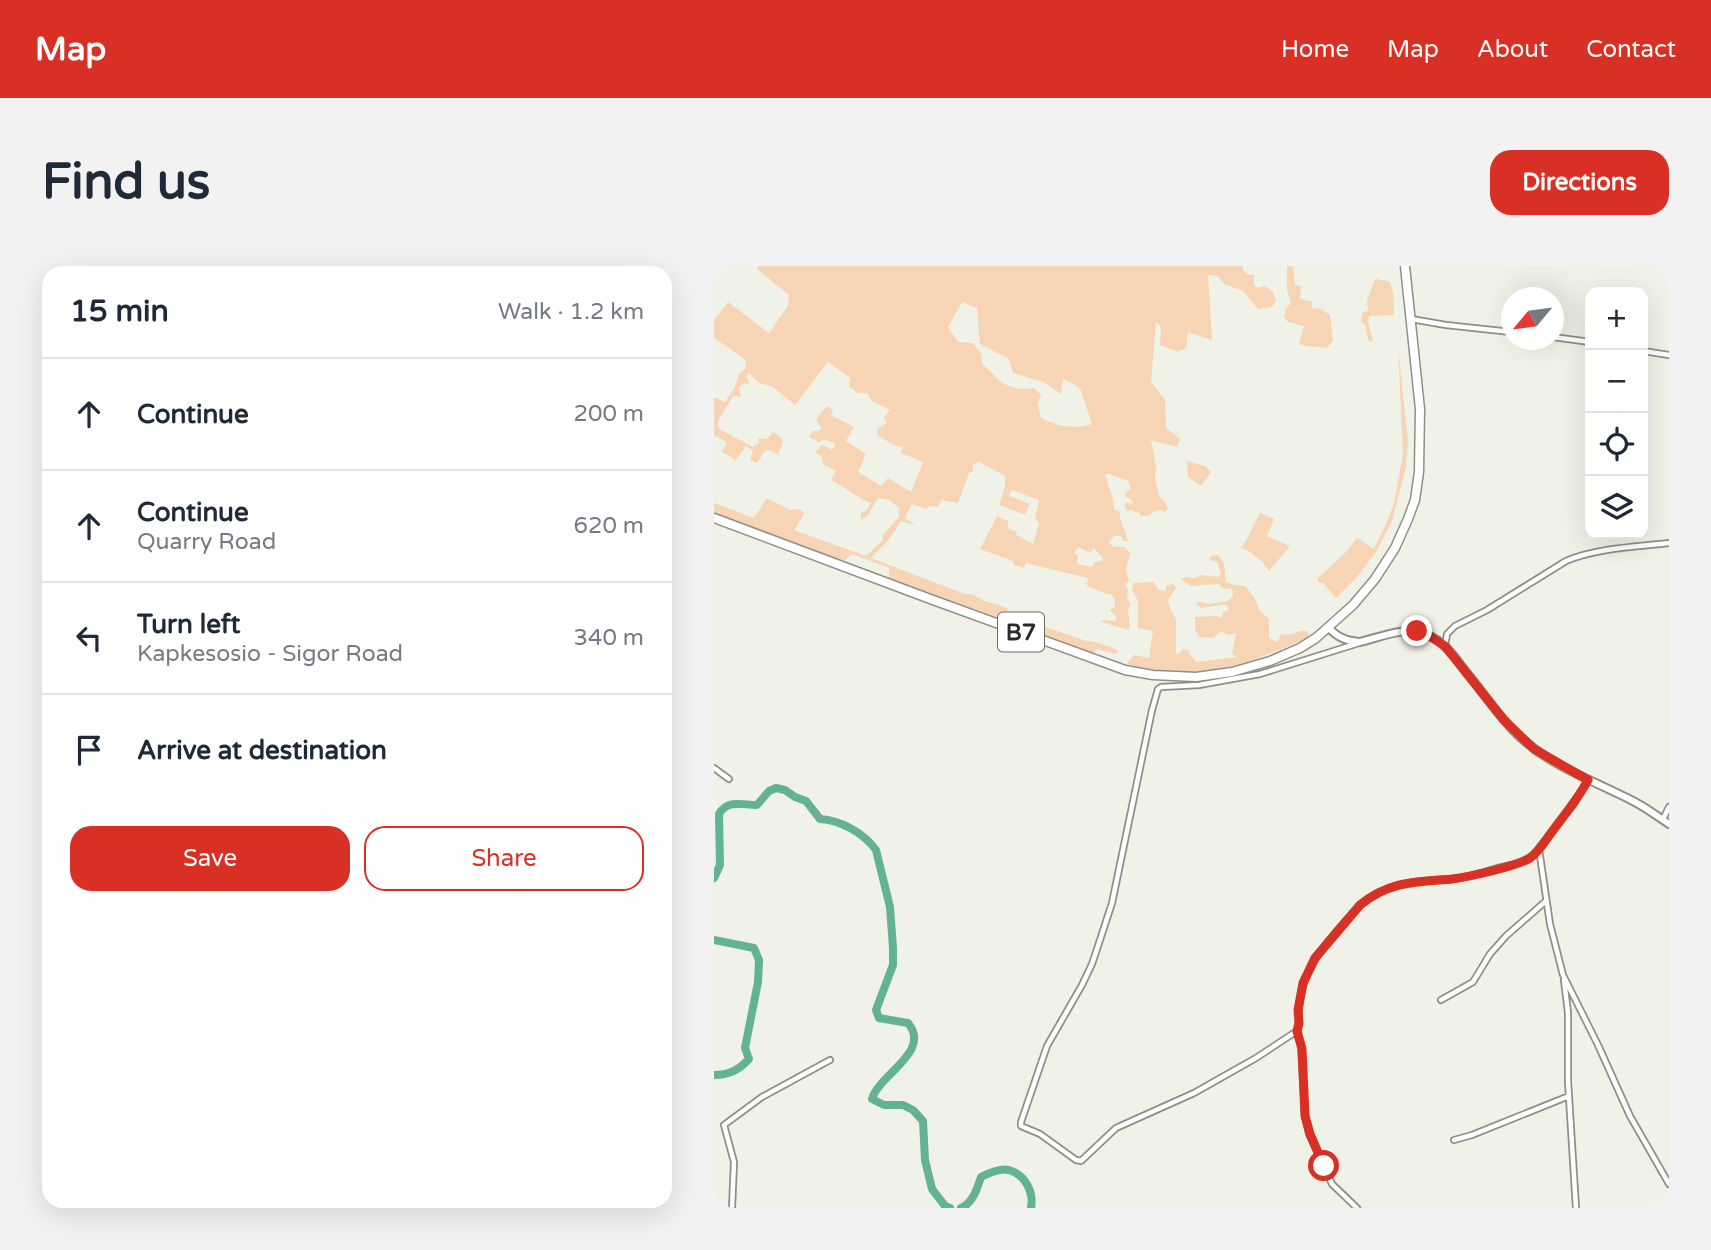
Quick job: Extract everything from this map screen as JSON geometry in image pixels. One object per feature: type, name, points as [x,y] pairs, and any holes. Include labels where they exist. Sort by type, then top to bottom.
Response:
[{"type":"highway","name":"B7","points":[[714,518],[1109,665],[1150,675],[1196,677],[1232,672],[1270,661],[1300,648],[1329,628],[1353,605],[1375,579],[1395,548],[1415,500],[1420,454],[1420,410],[1405,266]]},
{"type":"main road","points":[[1329,628],[1343,639],[1360,642],[1399,632],[1411,631],[1428,635],[1445,646],[1522,739],[1548,758],[1635,802],[1666,821]]},
{"type":"street","points":[[1410,319],[1501,331]]},
{"type":"street","points":[[1564,338],[1585,341]]},
{"type":"street","points":[[1648,352],[1669,355]]},
{"type":"street","points":[[1445,646],[1447,634],[1455,626],[1487,610],[1566,561],[1597,553],[1669,543]]},
{"type":"street","points":[[1297,1031],[1194,1093],[1116,1128],[1081,1161],[1073,1159],[1040,1134],[1021,1126],[1047,1046],[1082,985],[1112,903],[1158,689],[1221,682],[1260,674],[1360,642]]},
{"type":"street","points":[[714,768],[729,779]]},
{"type":"street","points":[[1357,1208],[1332,1184],[1305,1116],[1301,1044],[1297,1031],[1298,1010],[1303,983],[1315,958],[1360,905],[1387,888],[1405,883],[1453,879],[1515,864],[1531,857],[1574,804],[1588,780]]},
{"type":"street","points":[[1666,821],[1669,807]]},
{"type":"street","points":[[1539,849],[1550,924],[1563,975],[1568,1013],[1569,1096],[1576,1208]]},
{"type":"street","points":[[1441,1000],[1473,982],[1490,954],[1506,936],[1546,901]]},
{"type":"street","points":[[1563,975],[1630,1116],[1669,1184]]},
{"type":"street","points":[[732,1208],[734,1163],[724,1125],[762,1097],[830,1060]]},
{"type":"street","points":[[1454,1140],[1569,1096]]},
{"type":"shaded area","points":[[759,266],[1243,266],[1243,271],[1254,275],[1254,285],[1258,288],[1265,286],[1273,292],[1276,300],[1272,307],[1258,309],[1243,291],[1224,284],[1217,276],[1208,275],[1212,340],[1188,332],[1186,348],[1178,352],[1160,345],[1161,327],[1156,322],[1151,382],[1165,400],[1166,428],[1180,439],[1177,447],[1151,440],[1159,496],[1168,509],[1164,512],[1155,511],[1148,516],[1141,516],[1139,512],[1132,510],[1126,511],[1126,502],[1132,504],[1133,501],[1125,496],[1131,489],[1128,481],[1105,474],[1114,509],[1120,512],[1128,541],[1124,541],[1121,536],[1114,536],[1109,543],[1114,547],[1124,547],[1130,553],[1126,570],[1129,581],[1125,584],[1130,604],[1128,630],[1101,622],[1116,621],[1116,616],[1110,611],[1115,607],[1115,600],[1111,594],[1087,586],[1088,578],[1026,563],[1024,568],[980,549],[997,516],[1008,521],[1008,528],[1017,532],[1016,535],[1033,544],[1039,524],[1035,518],[1039,500],[1012,490],[1009,496],[1030,504],[1025,515],[999,505],[1005,487],[1005,476],[979,462],[973,464],[973,471],[969,473],[958,503],[942,500],[938,507],[930,506],[926,509],[912,504],[905,518],[915,525],[901,521],[890,538],[871,558],[1002,606],[1008,609],[1006,613],[1107,646],[1118,651],[1116,654],[1097,649],[1093,655],[889,578],[889,568],[852,554],[844,561],[714,513],[714,503],[754,518],[767,498],[790,510],[799,509],[805,513],[794,530],[866,556],[883,540],[883,535],[899,517],[899,508],[889,500],[878,498],[868,515],[861,520],[861,513],[871,503],[831,480],[836,471],[823,464],[822,457],[815,452],[822,445],[832,450],[836,444],[824,439],[819,442],[809,437],[813,431],[819,431],[821,428],[816,419],[827,406],[833,410],[831,415],[854,427],[846,441],[866,454],[858,472],[881,486],[888,478],[911,492],[923,462],[901,453],[903,447],[877,435],[878,428],[887,423],[884,417],[890,410],[872,401],[867,393],[858,393],[849,387],[850,378],[828,362],[795,405],[773,387],[759,383],[749,373],[746,377],[748,384],[744,383],[739,388],[741,397],[733,396],[718,421],[718,428],[753,447],[759,443],[758,438],[767,439],[773,432],[780,436],[783,442],[778,455],[770,450],[765,451],[757,463],[750,460],[753,451],[746,446],[736,460],[722,452],[727,442],[714,435],[714,397],[725,402],[734,389],[739,374],[746,368],[745,359],[714,338],[714,320],[728,302],[769,333],[788,306],[789,295],[757,269]],"holes":[[[962,302],[977,308],[980,344],[1009,359],[1013,373],[1044,382],[1061,394],[1063,378],[1080,388],[1092,424],[1066,426],[1041,418],[1038,404],[1041,395],[1034,388],[1016,388],[1004,384],[982,364],[981,354],[973,343],[958,342],[948,327]],[[1079,547],[1091,552],[1094,548],[1103,558],[1102,561],[1095,562],[1092,567],[1077,564],[1078,556],[1074,552]]]},
{"type":"shaded area","points":[[1287,266],[1293,266],[1295,285],[1301,286],[1300,298],[1312,301],[1312,308],[1321,309],[1330,315],[1333,341],[1327,348],[1299,344],[1304,326],[1288,322],[1284,317],[1286,308],[1291,303],[1287,290]]},
{"type":"shaded area","points":[[1375,279],[1389,281],[1393,292],[1394,315],[1369,316],[1373,341],[1369,342],[1365,325],[1361,322],[1362,314],[1368,310],[1367,300]]},
{"type":"shaded area","points":[[1398,347],[1408,442],[1406,466],[1392,521],[1376,552],[1336,598],[1317,579],[1357,538],[1374,549],[1394,503],[1403,454]]},
{"type":"shaded area","points":[[1187,461],[1205,466],[1211,472],[1201,486],[1188,477]]},
{"type":"shaded area","points":[[1260,513],[1274,519],[1267,536],[1290,546],[1269,571],[1257,557],[1241,548]]},
{"type":"shaded area","points":[[1218,555],[1224,563],[1226,582],[1245,586],[1260,611],[1269,619],[1269,638],[1277,642],[1281,634],[1303,631],[1307,631],[1309,637],[1261,657],[1211,670],[1176,672],[1127,664],[1134,655],[1149,658],[1153,631],[1138,628],[1138,601],[1132,590],[1134,583],[1154,582],[1158,590],[1165,591],[1167,585],[1174,584],[1176,588],[1167,601],[1176,620],[1176,654],[1182,649],[1189,650],[1196,662],[1237,657],[1232,654],[1236,633],[1229,635],[1221,631],[1213,638],[1200,637],[1195,630],[1195,617],[1223,618],[1222,613],[1229,609],[1226,604],[1201,608],[1196,603],[1228,601],[1233,596],[1232,589],[1223,588],[1219,584],[1191,586],[1180,579],[1200,575],[1218,577],[1221,574],[1217,562],[1209,560],[1211,556]]},
{"type":"waterway","points":[[714,878],[720,865],[719,814],[731,805],[757,805],[769,791],[776,788],[806,801],[820,819],[836,822],[858,833],[876,850],[890,907],[893,948],[893,965],[876,1010],[879,1018],[908,1023],[914,1034],[909,1053],[872,1099],[884,1105],[903,1105],[913,1110],[923,1121],[925,1160],[932,1189],[945,1206],[950,1208]]},
{"type":"waterway","points":[[714,940],[754,948],[759,960],[758,982],[745,1048],[749,1059],[733,1071],[714,1075]]},
{"type":"waterway","points":[[961,1208],[972,1199],[981,1177],[1006,1170],[1015,1172],[1024,1180],[1030,1191],[1031,1208]]},
{"type":"route","points":[[1324,1166],[1305,1116],[1302,1049],[1297,1031],[1303,983],[1315,958],[1360,905],[1387,888],[1411,881],[1453,879],[1528,859],[1574,804],[1588,780],[1534,749],[1503,719],[1445,646],[1417,631]]}]
